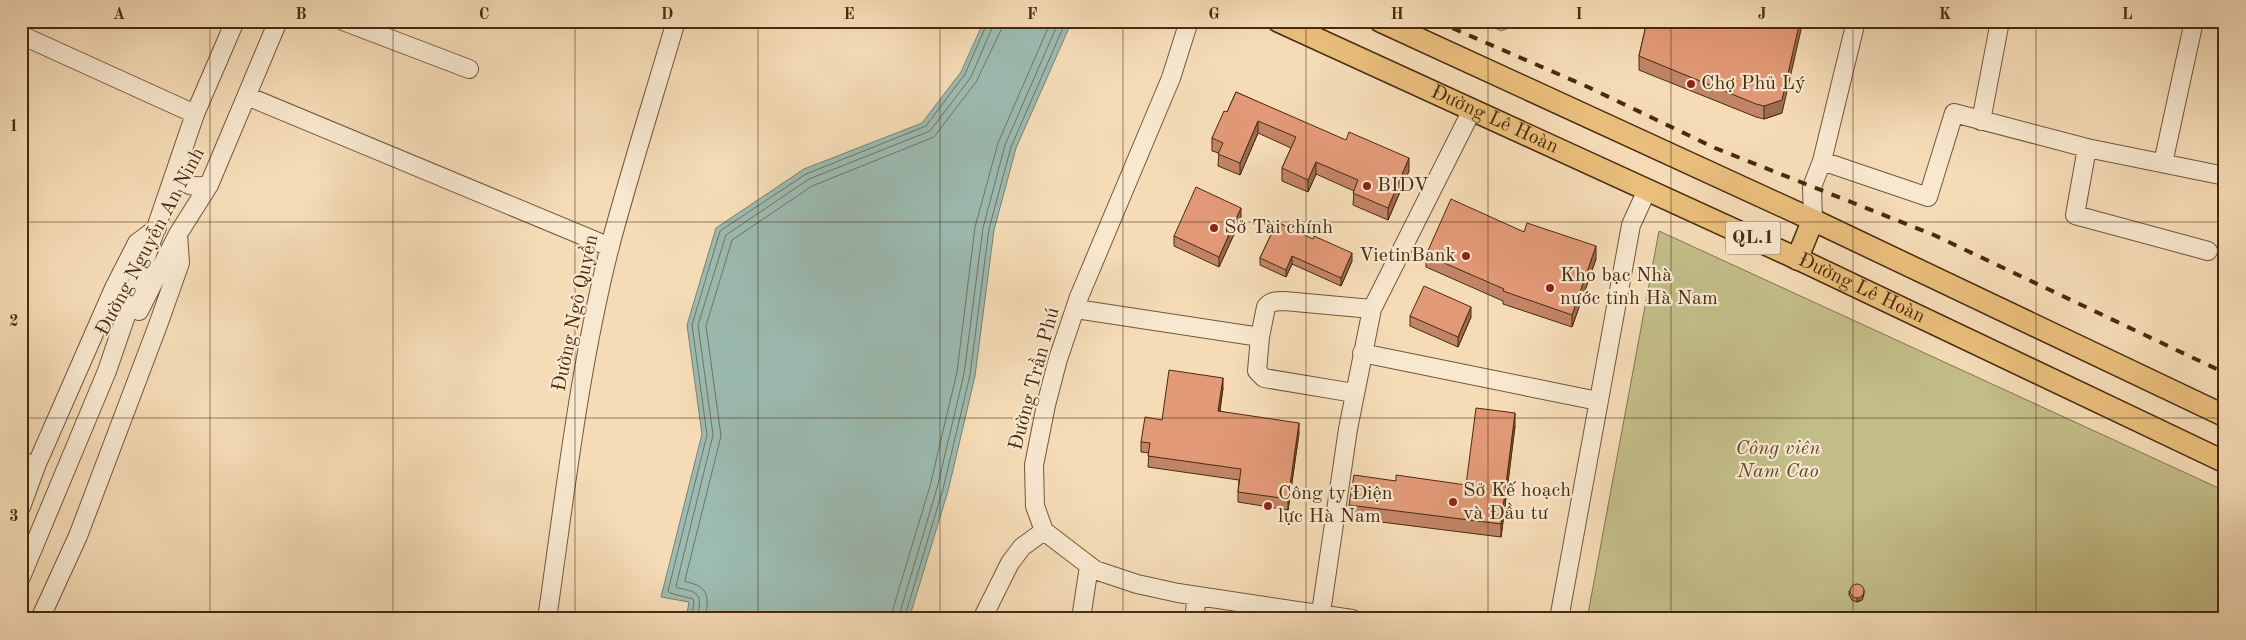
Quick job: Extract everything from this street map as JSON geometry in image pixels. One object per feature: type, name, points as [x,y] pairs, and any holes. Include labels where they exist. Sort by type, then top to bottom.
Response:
[{"type":"main road","name":"Đường Lê Hoàn","points":[[1278,21],[1797,259],[2225,462]]},
{"type":"main road","name":"Đường Lê Hoàn","points":[[1380,21],[1814,220],[2225,416]]},
{"type":"main road","points":[[1797,259],[1814,220]]},
{"type":"street","points":[[21,28],[28,21]]},
{"type":"street","name":"Đường Nguyễn An Ninh","points":[[108,372],[195,114],[235,21]]},
{"type":"street","name":"Đường Nguyễn An Ninh","points":[[21,577],[108,372],[178,234],[210,185],[278,21]]},
{"type":"street","points":[[343,21],[469,69]]},
{"type":"street","name":"Đường Ngô Quyền","points":[[547,619],[590,339],[610,247],[676,21]]},
{"type":"street","name":"Đường Trần Phú","points":[[1044,531],[1035,506],[1034,465],[1046,405],[1076,309],[1171,78],[1189,21]]},
{"type":"street","points":[[1814,220],[1812,187],[1822,162],[1856,21]]},
{"type":"street","points":[[1982,120],[2000,21]]},
{"type":"street","points":[[2163,163],[2194,21]]},
{"type":"street","points":[[21,35],[195,114]]},
{"type":"street","points":[[247,96],[610,247]]},
{"type":"street","points":[[1320,616],[1354,393],[1372,308],[1472,110]]},
{"type":"street","points":[[1822,162],[1928,198],[1954,113],[2087,148],[2225,176]]},
{"type":"street","points":[[2087,148],[2075,215],[2208,252]]},
{"type":"street","points":[[175,173],[181,182],[189,186],[210,185]]},
{"type":"street","points":[[1559,619],[1631,225],[1647,190]]},
{"type":"street","points":[[21,506],[29,463],[118,280],[137,243],[157,228]]},
{"type":"street","points":[[40,619],[78,536],[180,263],[178,234]]},
{"type":"street","points":[[1354,393],[1264,378],[1257,371],[1260,337],[1266,307],[1268,304],[1276,301],[1372,308]]},
{"type":"street","points":[[1076,309],[1260,337]]},
{"type":"street","points":[[1362,353],[1598,401]]},
{"type":"street","points":[[982,619],[1010,563],[1022,547],[1044,531],[1095,570],[1137,584],[1197,596],[1320,616],[1352,619]]},
{"type":"street","points":[[1081,619],[1089,566]]},
{"type":"street","points":[[1194,619],[1197,596]]},
{"type":"green space","name":"Công viên Nam Cao","points":[[1659,231],[2225,491],[2225,619],[1616,619],[1588,614]]},
{"type":"water","points":[[984,21],[1072,21],[1016,148],[994,230],[975,376],[948,491],[909,619],[686,619],[689,602],[661,597],[702,434],[687,325],[716,228],[804,169],[922,123],[961,72]]},
{"type":"water","points":[[1480,21],[1528,21],[1501,31]]},
{"type":"building","points":[[1647,21],[1800,21],[1782,100],[1764,106],[1756,104],[1639,56]]},
{"type":"building","points":[[1236,92],[1346,140],[1349,132],[1409,158],[1388,208],[1353,193],[1358,180],[1316,162],[1308,180],[1282,168],[1296,137],[1258,121],[1240,163],[1218,154],[1223,143],[1212,138],[1224,111],[1227,112]]},
{"type":"building","points":[[1196,187],[1241,208],[1219,257],[1174,236]]},
{"type":"building","points":[[1451,199],[1524,232],[1527,223],[1596,246],[1572,315],[1503,291],[1504,289],[1426,255]]},
{"type":"building","points":[[1277,222],[1313,239],[1314,236],[1352,253],[1341,278],[1292,256],[1286,270],[1260,258]]},
{"type":"building","points":[[1424,286],[1471,307],[1458,337],[1410,316]]},
{"type":"building","points":[[1169,370],[1223,378],[1218,411],[1299,423],[1288,499],[1238,492],[1241,469],[1148,456],[1150,443],[1141,442],[1145,417],[1162,420]]},
{"type":"building","points":[[1476,408],[1515,413],[1501,524],[1349,505],[1354,475],[1396,481],[1396,475],[1466,485]]},
{"type":"building","points":[[1854,584],[1860,584],[1864,591],[1860,598],[1854,598],[1850,594],[1850,588]]},
{"type":"railway","points":[[1436,21],[1588,87],[1715,148],[1934,235],[2225,373]]},
{"type":"place","name":"Chợ Phủ Lý","points":[[1691,84]]},
{"type":"place","name":"BIDV","points":[[1367,186]]},
{"type":"place","name":"Sở Tài chính","points":[[1214,228]]},
{"type":"place","name":"VietinBank","points":[[1466,256]]},
{"type":"place","name":"Kho bạc Nhà nước tỉnh Hà Nam","points":[[1550,288]]},
{"type":"place","name":"Sở Kế hoạch và Đầu tư","points":[[1453,502]]},
{"type":"place","name":"Công ty Điện lực Hà Nam","points":[[1268,506]]}]
